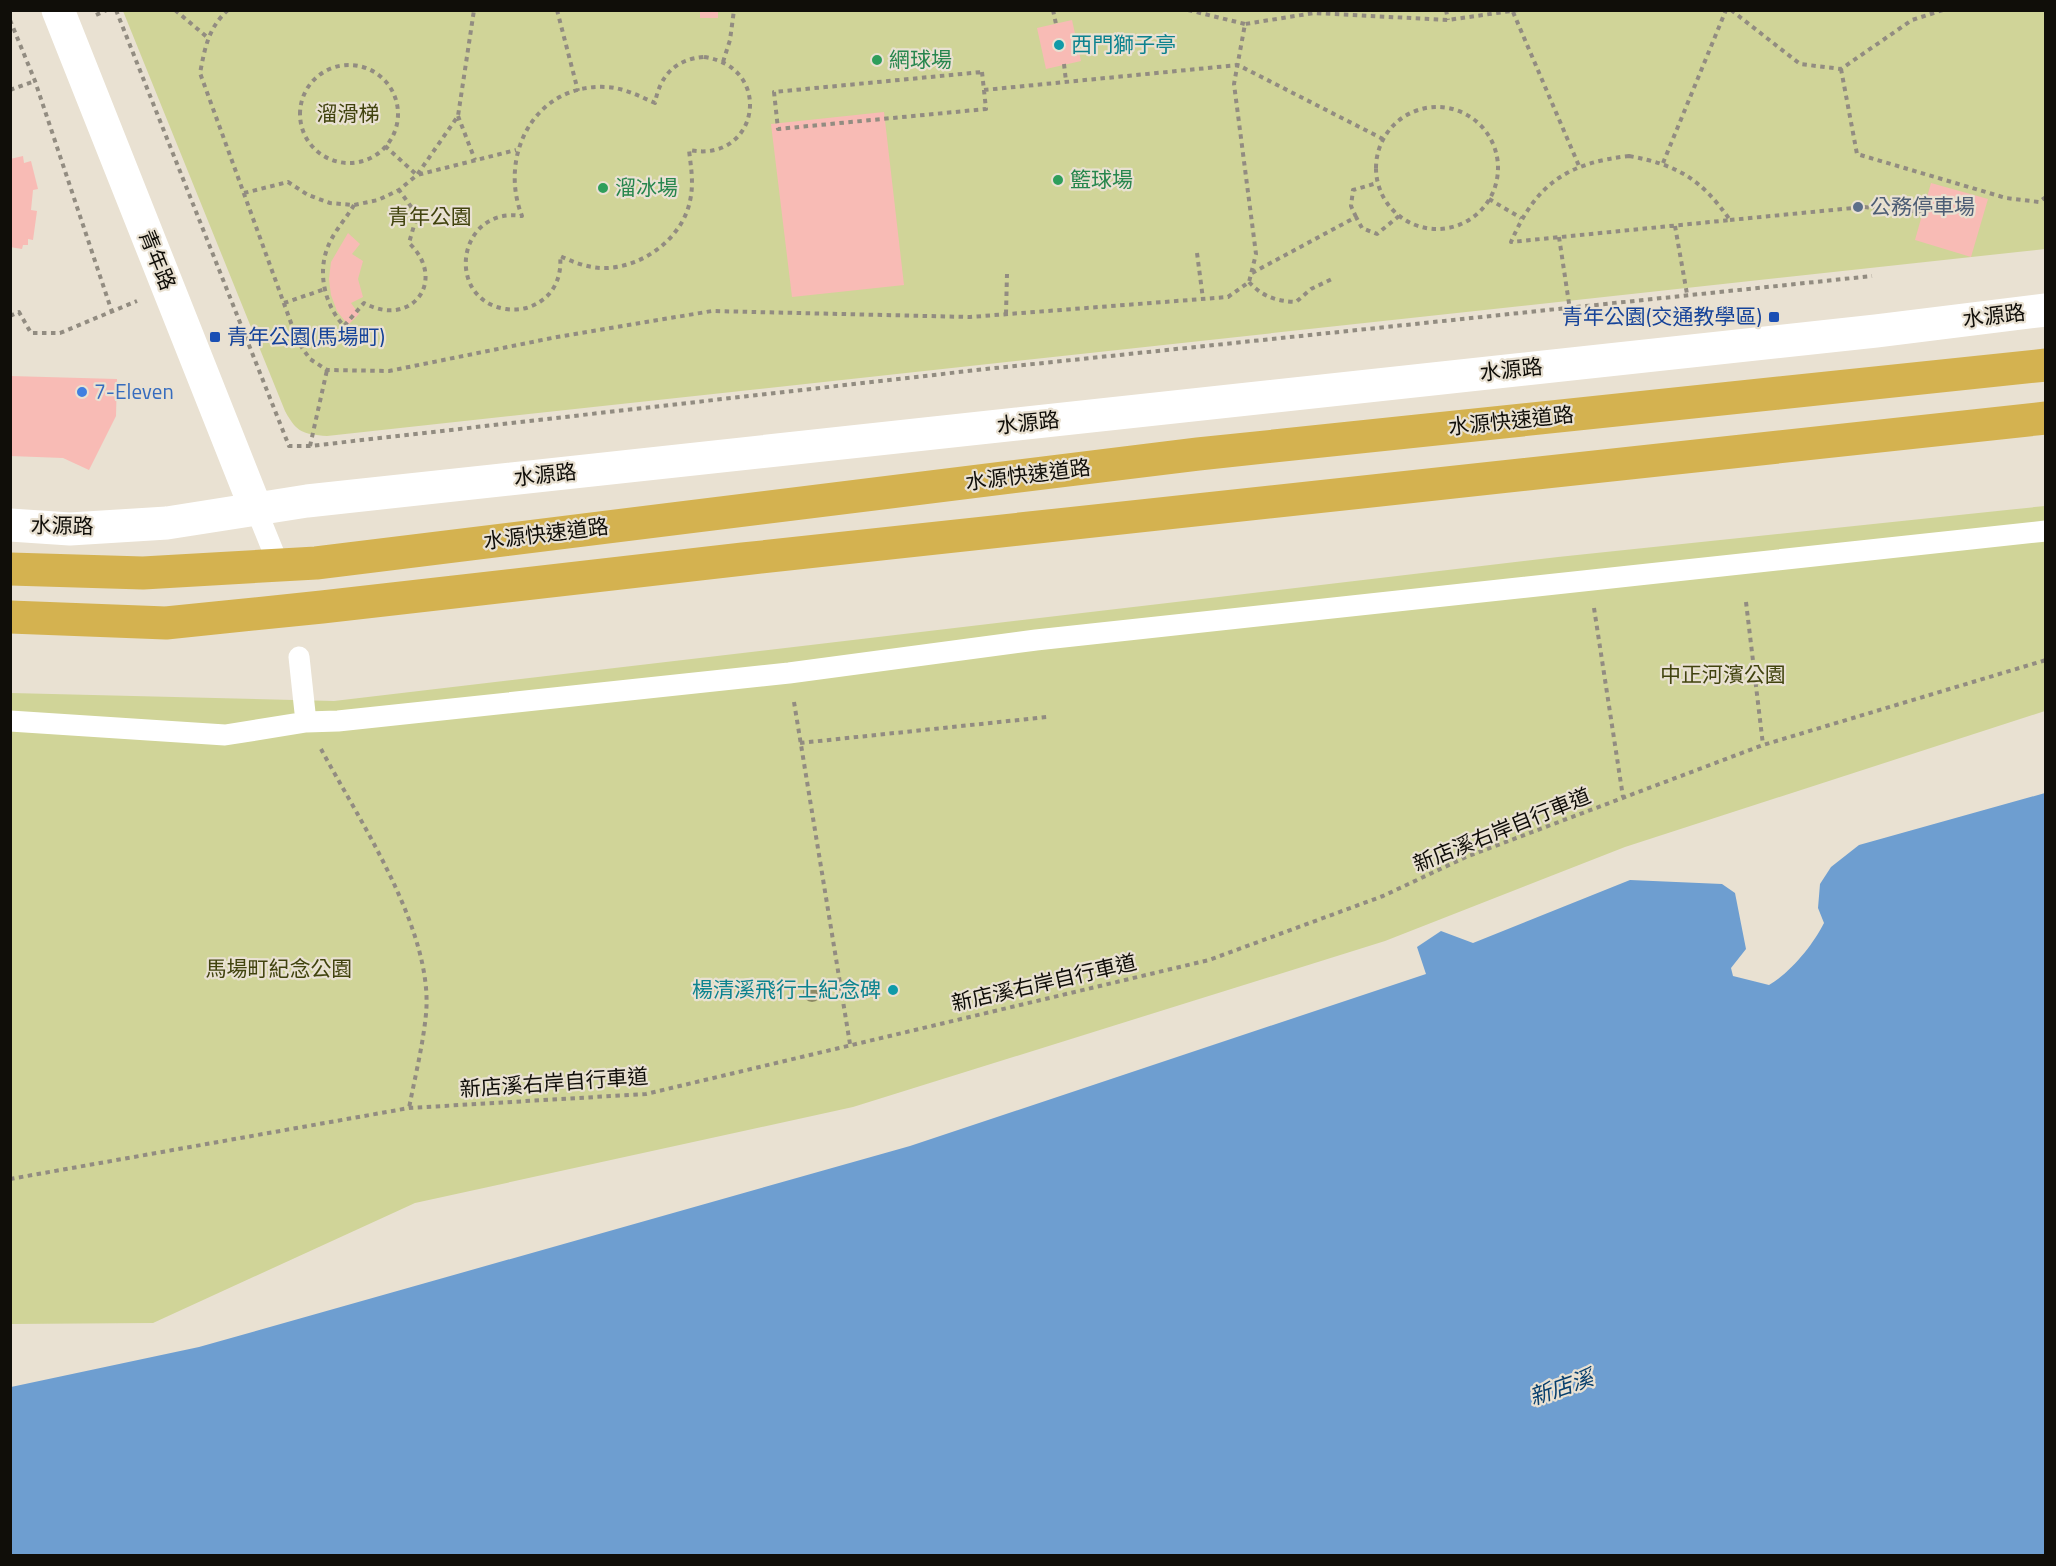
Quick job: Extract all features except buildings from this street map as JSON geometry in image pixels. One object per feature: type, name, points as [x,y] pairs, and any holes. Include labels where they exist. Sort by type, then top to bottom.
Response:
[{"type":"highway","name":"水源快速道路","points":[[10,569],[142,573],[279,566],[1209,453],[2046,365]]},
{"type":"highway","points":[[10,617],[166,622],[322,608],[766,556],[2046,418]]},
{"type":"street","name":"青年路","points":[[58,10],[256,509]]},
{"type":"street","name":"水源路","points":[[10,525],[70,529],[156,523],[256,509],[2046,310]]},
{"type":"lane","points":[[256,509],[279,566]]},
{"type":"lane","points":[[10,721],[225,735],[306,722],[338,721],[789,673],[1036,640],[2046,531]]},
{"type":"lane","points":[[299,657],[306,722]]},
{"type":"path","points":[[116,10],[290,446],[310,446],[986,369],[1570,310],[1687,294],[1872,276]]},
{"type":"path","points":[[175,10],[207,37]]},
{"type":"path","points":[[228,10],[216,21],[207,37],[200,73],[298,342],[310,360],[327,370],[389,371],[557,337],[712,311],[970,317],[1228,297],[1249,282],[1256,254],[1234,84],[1245,24]]},
{"type":"path","points":[[244,193],[288,182],[308,195],[330,203],[354,205],[378,200],[399,190],[417,175],[458,116],[474,10]]},
{"type":"path","points":[[557,10],[578,91]]},
{"type":"path","points":[[723,62],[730,40],[734,10]]},
{"type":"path","points":[[1053,10],[1056,24]]},
{"type":"path","points":[[1188,10],[1245,24],[1313,12],[1448,20],[1516,11],[1579,166]]},
{"type":"path","points":[[1446,10],[1448,20]]},
{"type":"path","points":[[1663,163],[1726,10]]},
{"type":"path","points":[[1731,10],[1800,64],[1841,69],[1912,20],[1943,10]]},
{"type":"path","points":[[10,20],[35,81],[112,312]]},
{"type":"path","points":[[704,57],[723,62],[738,72],[745,82],[751,106],[749,118],[740,135],[726,147],[701,153],[689,150],[693,181],[690,204],[680,225],[665,243],[646,257],[624,266],[601,268],[577,264],[560,256],[559,276],[546,297],[524,309],[499,308],[478,296],[471,285],[465,261],[467,249],[480,228],[502,216],[522,216],[515,198],[512,174],[517,149],[526,130],[541,112],[560,98],[578,91],[606,87],[629,91],[655,103],[662,79],[680,63],[704,57]]},
{"type":"path","points":[[1064,64],[1066,82]]},
{"type":"path","points":[[346,65],[358,66],[381,77],[395,99],[397,111],[397,124],[386,146],[364,160],[352,162],[339,162],[316,150],[302,129],[300,117],[300,104],[312,81],[321,73],[346,65]]},
{"type":"path","points":[[984,90],[1239,65],[1383,139]]},
{"type":"path","points":[[1841,69],[1857,154],[2006,198],[2039,202],[2046,197]]},
{"type":"path","points":[[982,72],[984,90],[986,109],[778,129],[774,92],[982,72]]},
{"type":"path","points":[[10,90],[35,81]]},
{"type":"path","points":[[1421,109],[1453,110],[1468,116],[1480,126],[1496,153],[1495,185],[1489,199],[1479,212],[1452,228],[1420,227],[1399,215],[1383,197],[1377,183],[1375,167],[1383,139],[1394,124],[1421,109]]},
{"type":"path","points":[[458,116],[475,160]]},
{"type":"path","points":[[386,146],[417,175]]},
{"type":"path","points":[[417,175],[517,149]]},
{"type":"path","points":[[1730,220],[1712,195],[1688,174],[1663,163],[1629,156],[1598,159],[1579,166],[1543,189],[1521,218],[1511,242],[1863,207],[1923,212]]},
{"type":"path","points":[[1377,183],[1353,190],[1351,206],[1362,228],[1377,234],[1399,215]]},
{"type":"path","points":[[354,205],[332,238],[324,257],[325,289],[333,314],[344,326],[364,303],[378,310],[394,312],[408,308],[419,297],[426,283],[426,268],[420,254],[409,243],[417,215],[399,190]]},
{"type":"path","points":[[1489,199],[1521,218]]},
{"type":"path","points":[[1251,273],[1356,217]]},
{"type":"path","points":[[1675,226],[1687,294]]},
{"type":"path","points":[[1559,237],[1570,310]]},
{"type":"path","points":[[1197,253],[1203,299]]},
{"type":"path","points":[[1006,314],[1007,274]]},
{"type":"path","points":[[1249,282],[1258,292],[1276,301],[1296,302],[1311,289],[1334,278]]},
{"type":"path","points":[[10,316],[19,312],[31,333],[60,333],[168,288]]},
{"type":"path","points":[[284,303],[325,289]]},
{"type":"path","points":[[310,446],[327,370]]},
{"type":"path","points":[[1590,581],[1623,797]]},
{"type":"path","points":[[1746,602],[1763,745]]},
{"type":"path","name":"新店溪右岸自行車道","points":[[10,1179],[409,1108],[645,1094],[1209,960],[1383,896],[1466,858],[1763,745],[2046,660]]},
{"type":"path","points":[[789,673],[850,1044]]},
{"type":"path","points":[[801,743],[1047,717]]},
{"type":"path","points":[[306,722],[399,894],[421,951],[427,1012],[409,1108]]},
{"type":"green space","name":"青年公園","points":[[123,11],[2045,11],[2045,249],[327,436],[302,431],[293,424],[285,411]]},
{"type":"green space","name":"馬場町紀念公園","points":[[2045,506],[2045,711],[1625,847],[1385,941],[853,1107],[415,1203],[153,1323],[11,1324],[11,693],[334,701],[1558,557]]},
{"type":"water","name":"新店溪","points":[[2045,793],[2045,1555],[11,1555],[11,1387],[199,1347],[910,1146],[1426,974],[1417,947],[1441,931],[1473,943],[1630,880],[1722,884],[1735,893],[1746,949],[1731,968],[1733,976],[1769,985],[1793,966],[1814,940],[1824,923],[1818,908],[1820,884],[1831,867],[1859,845]]},
{"type":"place","name":"西門獅子亭","points":[[1059,45]]},
{"type":"place","name":"網球場","points":[[877,60]]},
{"type":"place","name":"籃球場","points":[[1058,180]]},
{"type":"place","name":"溜冰場","points":[[603,188]]},
{"type":"place","name":"公務停車場","points":[[1858,207]]},
{"type":"place","name":"青年公園(交通教學區)","points":[[1774,317]]},
{"type":"place","name":"青年公園(馬場町)","points":[[215,337]]},
{"type":"place","name":"7-Eleven","points":[[82,392]]},
{"type":"place","name":"楊清溪飛行士紀念碑","points":[[893,990]]},
{"type":"park label","name":"溜滑梯","points":[[348,114]]},
{"type":"park label","name":"中正河濱公園","points":[[1723,675]]}]
